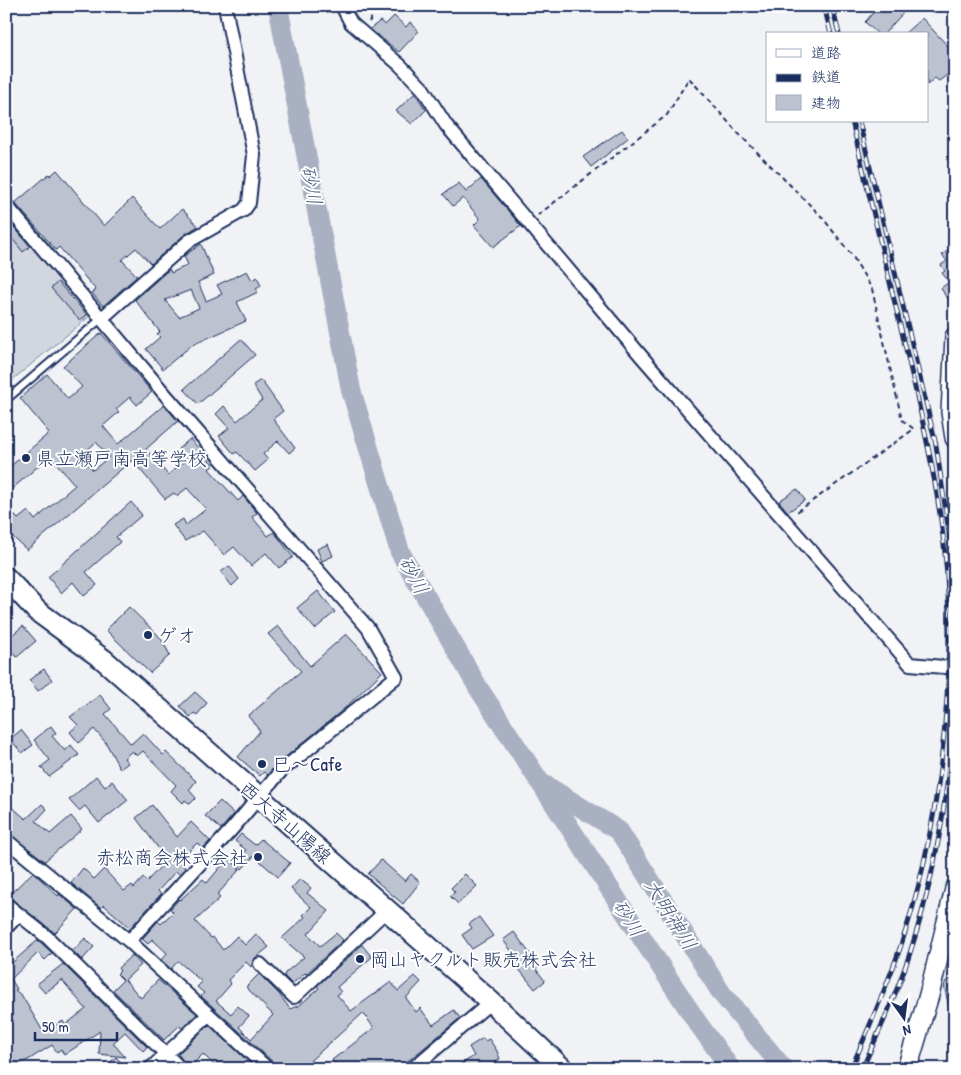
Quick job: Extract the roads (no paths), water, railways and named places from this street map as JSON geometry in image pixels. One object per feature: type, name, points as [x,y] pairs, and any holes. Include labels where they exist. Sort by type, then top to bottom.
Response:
[{"type":"main road","points":[[955,337],[951,412],[955,438]]},
{"type":"main road","name":"西大寺山陽線","points":[[6,578],[37,611],[104,660],[491,1002],[563,1069]]},
{"type":"main road","points":[[907,1069],[955,889]]},
{"type":"street","points":[[102,318],[189,241],[244,210],[249,203],[254,155],[225,6]]},
{"type":"street","points":[[342,6],[351,23],[400,65],[423,89],[446,125],[528,222],[784,521],[910,664],[955,668]]},
{"type":"street","points":[[6,206],[169,400],[368,628],[396,677],[280,771],[232,829],[130,941]]},
{"type":"street","points":[[8,847],[130,941],[268,1069]]},
{"type":"street","points":[[6,904],[47,937],[181,1069]]},
{"type":"street","points":[[260,964],[294,997],[386,911]]},
{"type":"street","points":[[6,928],[18,914]]},
{"type":"street","points":[[412,1069],[491,1002]]},
{"type":"street","points":[[150,1069],[208,1015]]},
{"type":"lane","points":[[6,400],[102,318]]},
{"type":"waterway","name":"砂川","points":[[278,6],[351,390],[400,552],[479,689],[697,1022],[731,1069]]},
{"type":"waterway","name":"大明神川","points":[[545,785],[619,831],[722,994],[784,1069]]},
{"type":"railway","points":[[824,6],[830,32]]},
{"type":"railway","points":[[832,6],[838,32]]},
{"type":"railway","points":[[851,1069],[899,951],[913,908],[924,862],[941,765],[946,716],[949,620],[944,546],[925,431],[852,122]]},
{"type":"railway","points":[[859,122],[936,445],[950,539]]},
{"type":"railway","points":[[954,576],[955,596]]},
{"type":"railway","points":[[862,1069],[904,971],[919,924],[941,825],[950,758],[955,691]]},
{"type":"place","name":"県立瀬戸南高等学校","points":[[26,458]]},
{"type":"place","name":"ゲオ","points":[[148,635]]},
{"type":"place","name":"巳～Cafe","points":[[262,764]]},
{"type":"place","name":"赤松商会株式会社","points":[[258,857]]},
{"type":"place","name":"岡山ヤクルト販売株式会社","points":[[360,959]]}]
